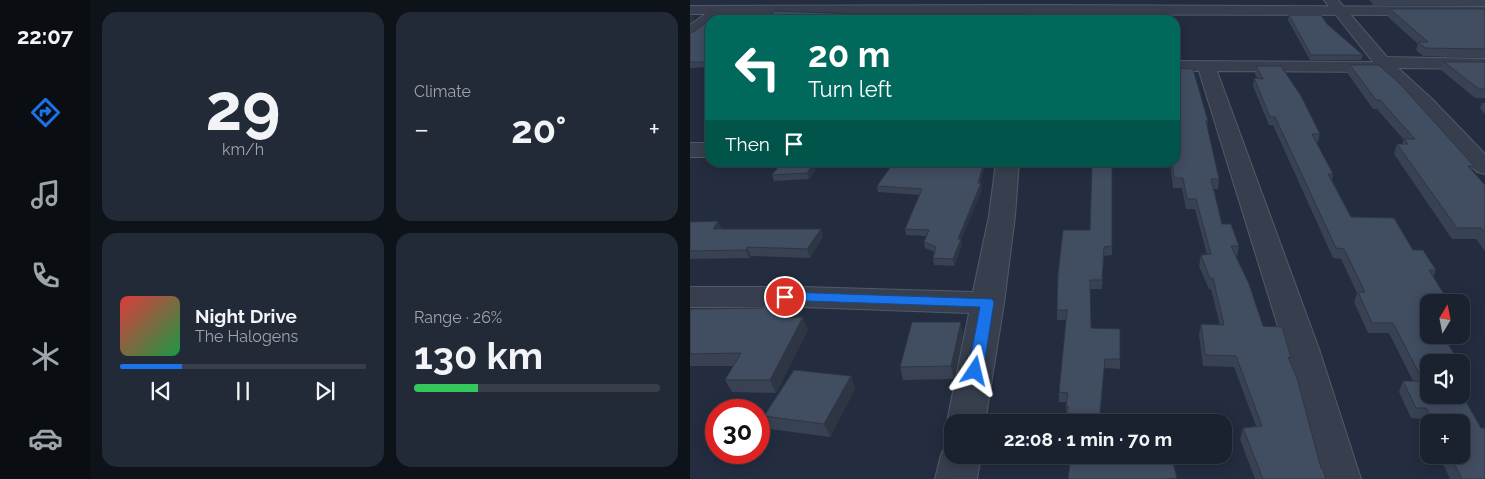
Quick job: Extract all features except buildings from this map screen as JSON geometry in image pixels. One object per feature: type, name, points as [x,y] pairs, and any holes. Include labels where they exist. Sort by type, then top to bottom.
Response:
[{"type":"street","points":[[1335,5],[1384,65],[1424,102],[1485,168]]},
{"type":"street","points":[[690,10],[1045,14],[1335,5],[1485,11]]},
{"type":"street","points":[[713,15],[720,10]]},
{"type":"street","points":[[690,32],[705,21]]},
{"type":"street","points":[[1180,66],[1485,64]]},
{"type":"street","points":[[1206,66],[1242,166],[1300,340],[1340,479]]},
{"type":"street","points":[[690,150],[705,150]]},
{"type":"street","points":[[967,414],[1002,216],[1007,167]]},
{"type":"street","points":[[690,297],[804,297],[988,302]]},
{"type":"street","points":[[956,479],[958,464]]},
{"type":"route","points":[[785,297],[988,302],[975,371]]}]
